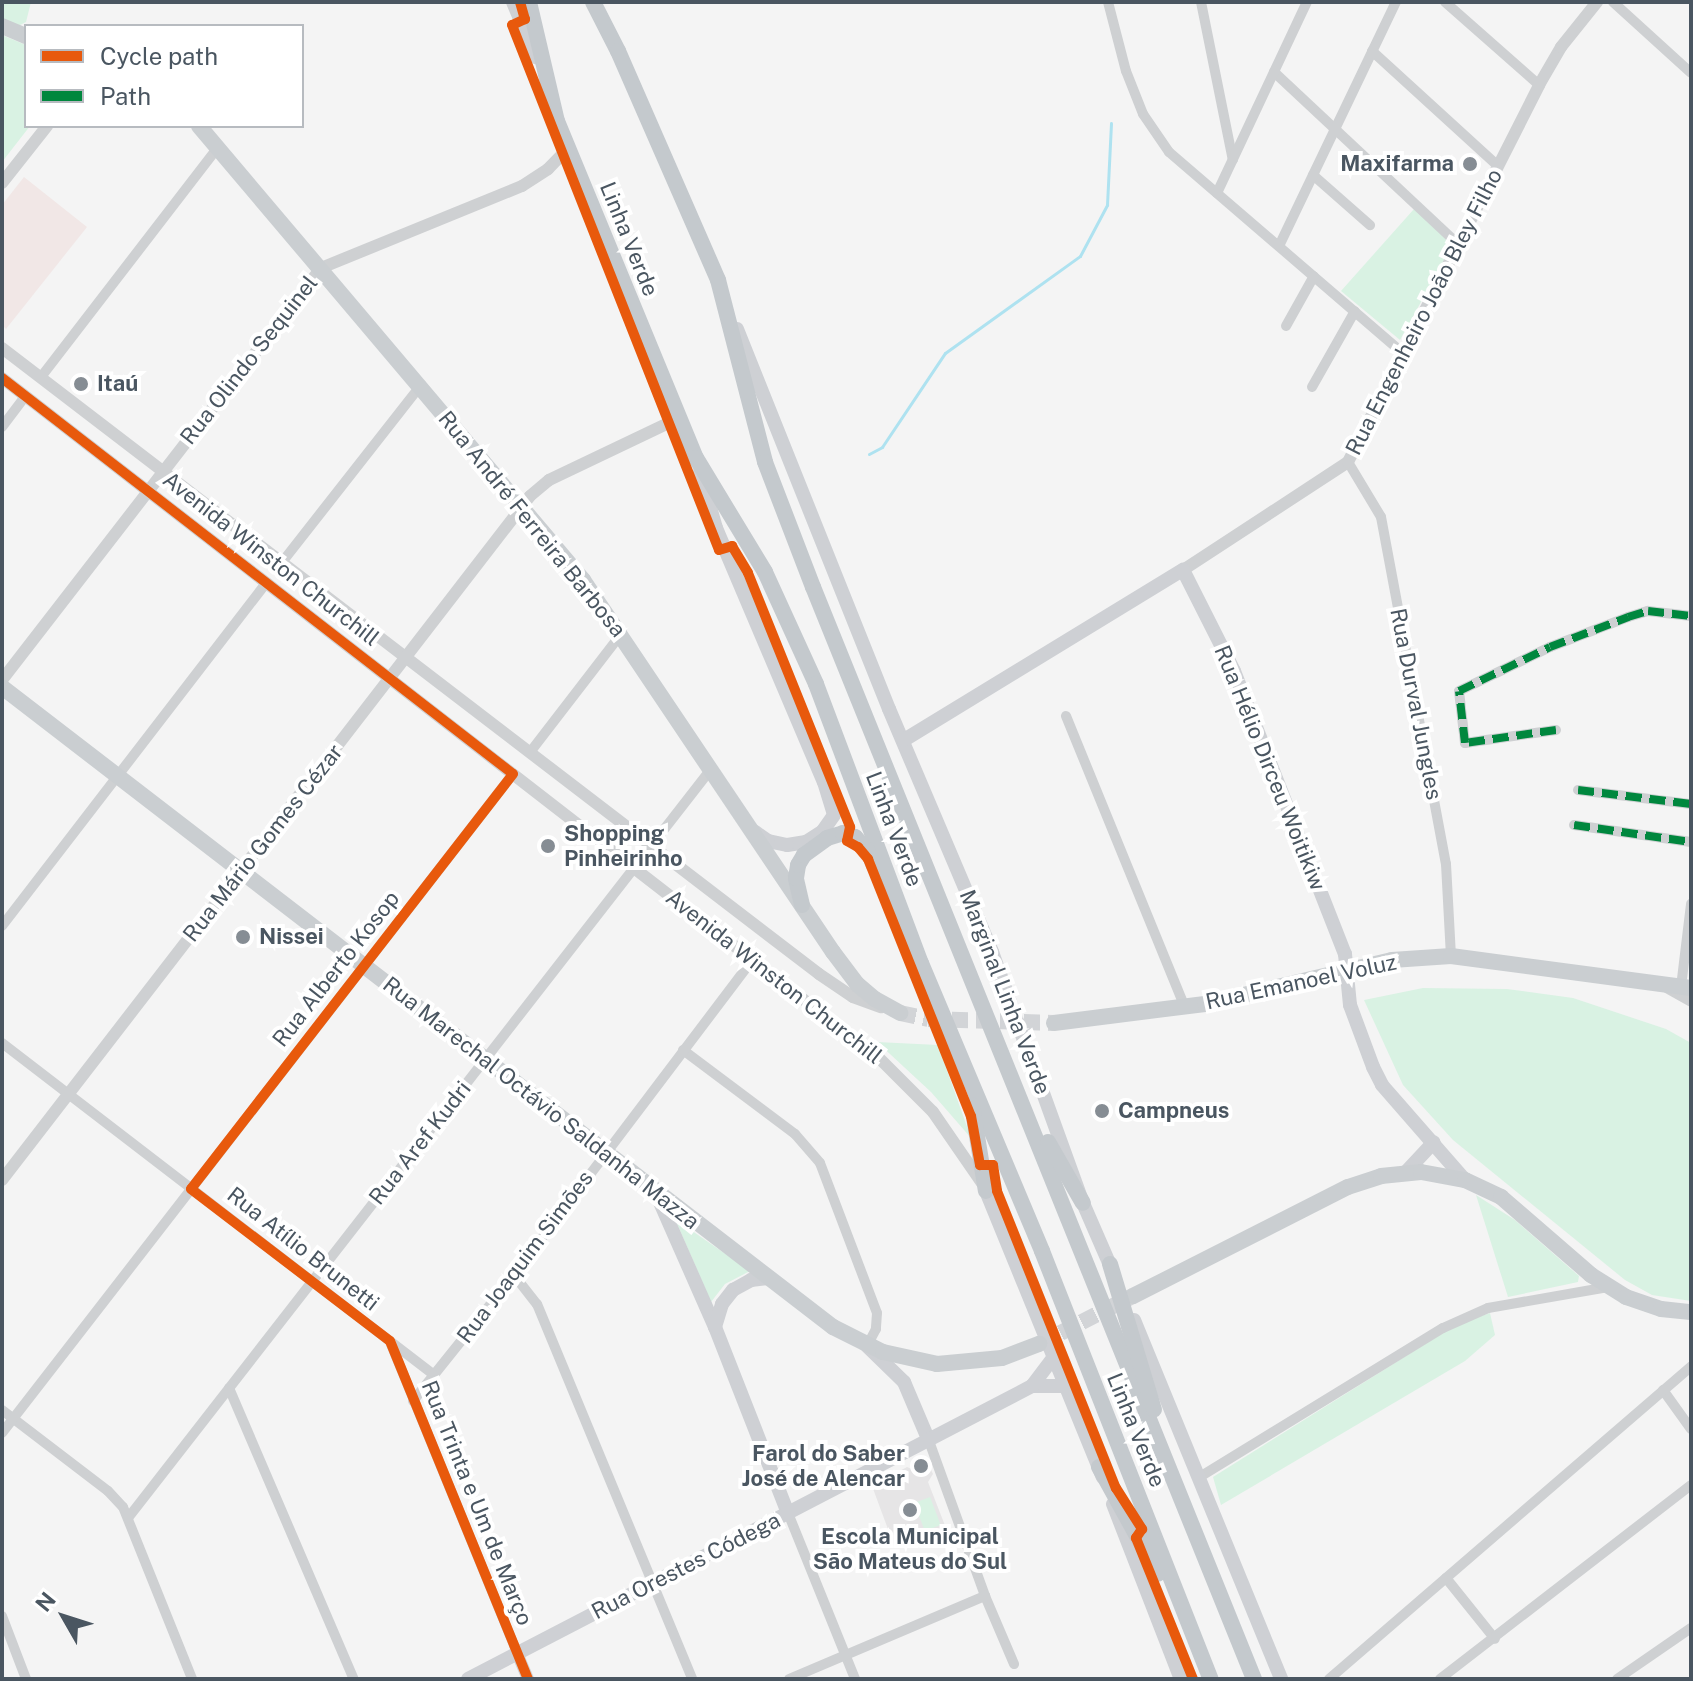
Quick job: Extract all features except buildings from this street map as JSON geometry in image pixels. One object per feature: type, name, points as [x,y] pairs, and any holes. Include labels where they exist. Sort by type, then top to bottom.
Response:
[{"type":"highway","name":"Linha Verde","points":[[529,2],[543,74],[568,148],[696,458],[782,607],[816,684],[921,963],[1042,1251],[1211,1679]]},
{"type":"highway","name":"Linha Verde","points":[[595,4],[727,306],[748,403],[765,462],[1188,1522],[1254,1679]]},
{"type":"highway","points":[[802,905],[796,878],[804,855],[827,838],[843,833],[855,837],[868,851],[909,950],[921,963]]},
{"type":"highway","points":[[968,1080],[986,1191]]},
{"type":"highway","points":[[1022,1100],[1083,1203]]},
{"type":"highway","points":[[1110,1264],[1188,1522]]},
{"type":"highway","points":[[1099,1467],[1151,1557],[1176,1614],[1197,1645]]},
{"type":"main road","points":[[513,2],[543,74]]},
{"type":"main road","points":[[2,26],[24,35]]},
{"type":"main road","name":"Rua André Ferreira Barbosa","points":[[201,128],[522,505],[621,634],[857,984],[900,1013]]},
{"type":"main road","name":"Marginal Linha Verde","points":[[727,306],[992,952],[1083,1203],[1281,1679]]},
{"type":"main road","points":[[696,458],[716,528],[820,774],[834,815],[823,831],[806,842],[787,845],[768,841],[752,830]]},
{"type":"main road","name":"Rua Engenheiro João Bley Filho","points":[[904,740],[1183,570]]},
{"type":"main road","name":"Rua Hélio Dirceu Woitikiw","points":[[1183,570],[1234,671],[1339,940],[1347,969],[1350,1005],[1373,1067],[1382,1085],[1465,1180]]},
{"type":"main road","name":"Rua Marechal Octávio Saldanha Mazza","points":[[2,687],[818,1317],[867,1346],[918,1361],[981,1362],[1039,1344]]},
{"type":"main road","name":"Rua Emanoel Voluz","points":[[1054,1023],[1185,1007],[1392,960],[1451,956],[1686,988]]},
{"type":"main road","points":[[1405,1173],[1434,1142]]},
{"type":"main road","points":[[1133,1296],[1348,1187],[1405,1173],[1465,1180],[1508,1202],[1608,1287],[1642,1304],[1691,1312]]},
{"type":"main road","points":[[655,1191],[715,1327],[788,1513]]},
{"type":"main road","points":[[986,1191],[1068,1386],[1176,1677]]},
{"type":"main road","points":[[715,1327],[722,1304],[733,1290],[751,1280],[768,1278]]},
{"type":"main road","points":[[867,1346],[904,1382],[929,1441]]},
{"type":"main road","name":"Rua Orestes Códega","points":[[468,1679],[1032,1386],[1055,1356]]},
{"type":"main road","points":[[904,1382],[918,1361]]},
{"type":"main road","name":"Rua Orestes Códega","points":[[1032,1386],[1068,1386]]},
{"type":"street","points":[[1108,2],[1126,71],[1143,114],[1169,152],[1403,353]]},
{"type":"street","points":[[1201,2],[1233,160]]},
{"type":"street","points":[[1292,2],[1301,14]]},
{"type":"street","points":[[1217,193],[1307,2]]},
{"type":"street","points":[[1279,246],[1396,2]]},
{"type":"street","points":[[1445,2],[1539,85]]},
{"type":"street","name":"Rua Engenheiro João Bley Filho","points":[[1183,570],[1348,462],[1539,85],[1561,47],[1597,2]]},
{"type":"street","points":[[1613,2],[1691,73]]},
{"type":"street","points":[[1372,51],[1498,166]]},
{"type":"street","points":[[1682,64],[1691,54]]},
{"type":"street","points":[[1274,72],[1458,244]]},
{"type":"street","points":[[2,183],[45,128]]},
{"type":"street","points":[[41,377],[218,147]]},
{"type":"street","points":[[321,268],[522,186],[548,169],[568,148]]},
{"type":"street","points":[[1313,175],[1370,225]]},
{"type":"street","name":"Rua Olindo Sequinel","points":[[2,680],[321,268]]},
{"type":"street","points":[[1286,326],[1314,276]]},
{"type":"street","points":[[1312,387],[1355,311]]},
{"type":"street","name":"Avenida Winston Churchill","points":[[2,348],[838,988],[869,1004],[900,1013]]},
{"type":"street","name":"Avenida Winston Churchill","points":[[2,378],[879,1058],[914,1091],[952,1135],[986,1191]]},
{"type":"street","points":[[283,561],[421,385]]},
{"type":"street","points":[[2,427],[25,397]]},
{"type":"street","name":"Rua Mário Gomes Cézar","points":[[2,1180],[522,505],[549,480],[679,418]]},
{"type":"street","name":"Rua Durval Jungles","points":[[1348,462],[1381,517],[1446,864],[1451,956]]},
{"type":"street","points":[[2,926],[267,582]]},
{"type":"street","points":[[1556,730],[1465,743],[1459,691],[1550,647],[1648,611],[1691,616]]},
{"type":"street","points":[[531,751],[621,634]]},
{"type":"street","points":[[1066,716],[1185,1007]]},
{"type":"street","name":"Rua Aref Kudri","points":[[128,1518],[711,769]]},
{"type":"street","name":"Rua Alberto Kosop","points":[[2,1433],[513,774]]},
{"type":"street","points":[[1578,790],[1691,804]]},
{"type":"street","points":[[1574,825],[1691,842]]},
{"type":"street","points":[[1686,988],[1691,904]]},
{"type":"street","name":"Rua Joaquim Simões","points":[[413,1401],[514,1275],[752,960]]},
{"type":"street","points":[[1655,983],[1691,1002]]},
{"type":"street","name":"Rua Atílio Brunetti","points":[[2,1043],[434,1375]]},
{"type":"street","points":[[683,1050],[795,1134],[820,1163],[877,1313],[876,1329],[867,1346]]},
{"type":"street","points":[[514,1275],[537,1304],[692,1679]]},
{"type":"street","points":[[1198,1478],[1443,1328],[1488,1308],[1608,1287]]},
{"type":"street","name":"Rua Trinta e Um de Março","points":[[390,1341],[528,1679]]},
{"type":"street","points":[[1329,1679],[1691,1366]]},
{"type":"street","points":[[229,1388],[354,1679]]},
{"type":"street","points":[[1663,1390],[1691,1429]]},
{"type":"street","points":[[2,1410],[108,1491],[128,1518],[192,1679]]},
{"type":"street","points":[[929,1441],[985,1596],[1014,1664]]},
{"type":"street","points":[[1440,1679],[1691,1485]]},
{"type":"street","points":[[788,1513],[855,1679]]},
{"type":"street","points":[[1446,1578],[1495,1639]]},
{"type":"street","points":[[789,1679],[985,1596]]},
{"type":"street","points":[[2,1616],[26,1679]]},
{"type":"street","points":[[1617,1679],[1691,1628]]},
{"type":"shaded area","points":[[24,177],[87,227],[6,329],[2,325],[2,205]]},
{"type":"shaded area","name":"Escola Municipal São Mateus do Sul","points":[[907,1467],[919,1472],[931,1470],[933,1474],[928,1482],[946,1528],[895,1548],[872,1486]]},
{"type":"green space","points":[[2,2],[31,2],[26,22],[12,29],[2,24]]},
{"type":"green space","points":[[2,35],[24,44],[24,128],[28,128],[2,162]]},
{"type":"green space","points":[[1414,209],[1453,244],[1400,340],[1341,291]]},
{"type":"green space","points":[[1423,988],[1507,989],[1573,998],[1666,1029],[1691,1043],[1691,1301],[1652,1295],[1625,1280],[1453,1140],[1403,1085],[1364,1000]]},
{"type":"green space","points":[[877,1042],[938,1045],[971,1138],[931,1092]]},
{"type":"green space","points":[[1476,1195],[1515,1220],[1579,1276],[1578,1282],[1508,1297]]},
{"type":"green space","points":[[675,1219],[750,1271],[725,1284],[711,1302]]},
{"type":"green space","points":[[1490,1313],[1495,1335],[1465,1361],[1221,1505],[1213,1477],[1457,1324]]},
{"type":"green space","points":[[930,1497],[941,1525],[925,1531],[914,1503]]},
{"type":"waterway","points":[[869,454],[882,447],[945,353],[1080,256],[1107,205],[1111,123]]},
{"type":"tunnel","points":[[900,1013],[928,1019],[1054,1023]]},
{"type":"tunnel","points":[[1039,1344],[1133,1296]]},
{"type":"marked path","points":[[1556,730],[1465,743],[1459,691],[1550,647],[1628,617],[1648,611],[1691,616]]},
{"type":"marked path","points":[[1578,790],[1691,804]]},
{"type":"marked path","points":[[1574,825],[1691,842]]},
{"type":"cycle path","points":[[520,2],[525,19],[512,25],[719,550],[732,546],[748,573],[850,827],[847,841],[858,847],[868,859],[971,1116],[980,1165],[993,1165],[997,1191],[1116,1488],[1142,1529],[1136,1538],[1193,1679]]},
{"type":"cycle path","points":[[2,378],[513,774],[191,1189],[390,1341],[528,1679]]},
{"type":"place","name":"Maxifarma","points":[[1470,164]]},
{"type":"place","name":"Itaú","points":[[81,384]]},
{"type":"place","name":"Shopping Pinheirinho","points":[[548,846]]},
{"type":"place","name":"Nissei","points":[[243,937]]},
{"type":"place","name":"Campneus","points":[[1102,1111]]},
{"type":"place","name":"Farol do Saber José de Alencar","points":[[921,1466]]},
{"type":"place","name":"Escola Municipal São Mateus do Sul","points":[[910,1510]]}]
